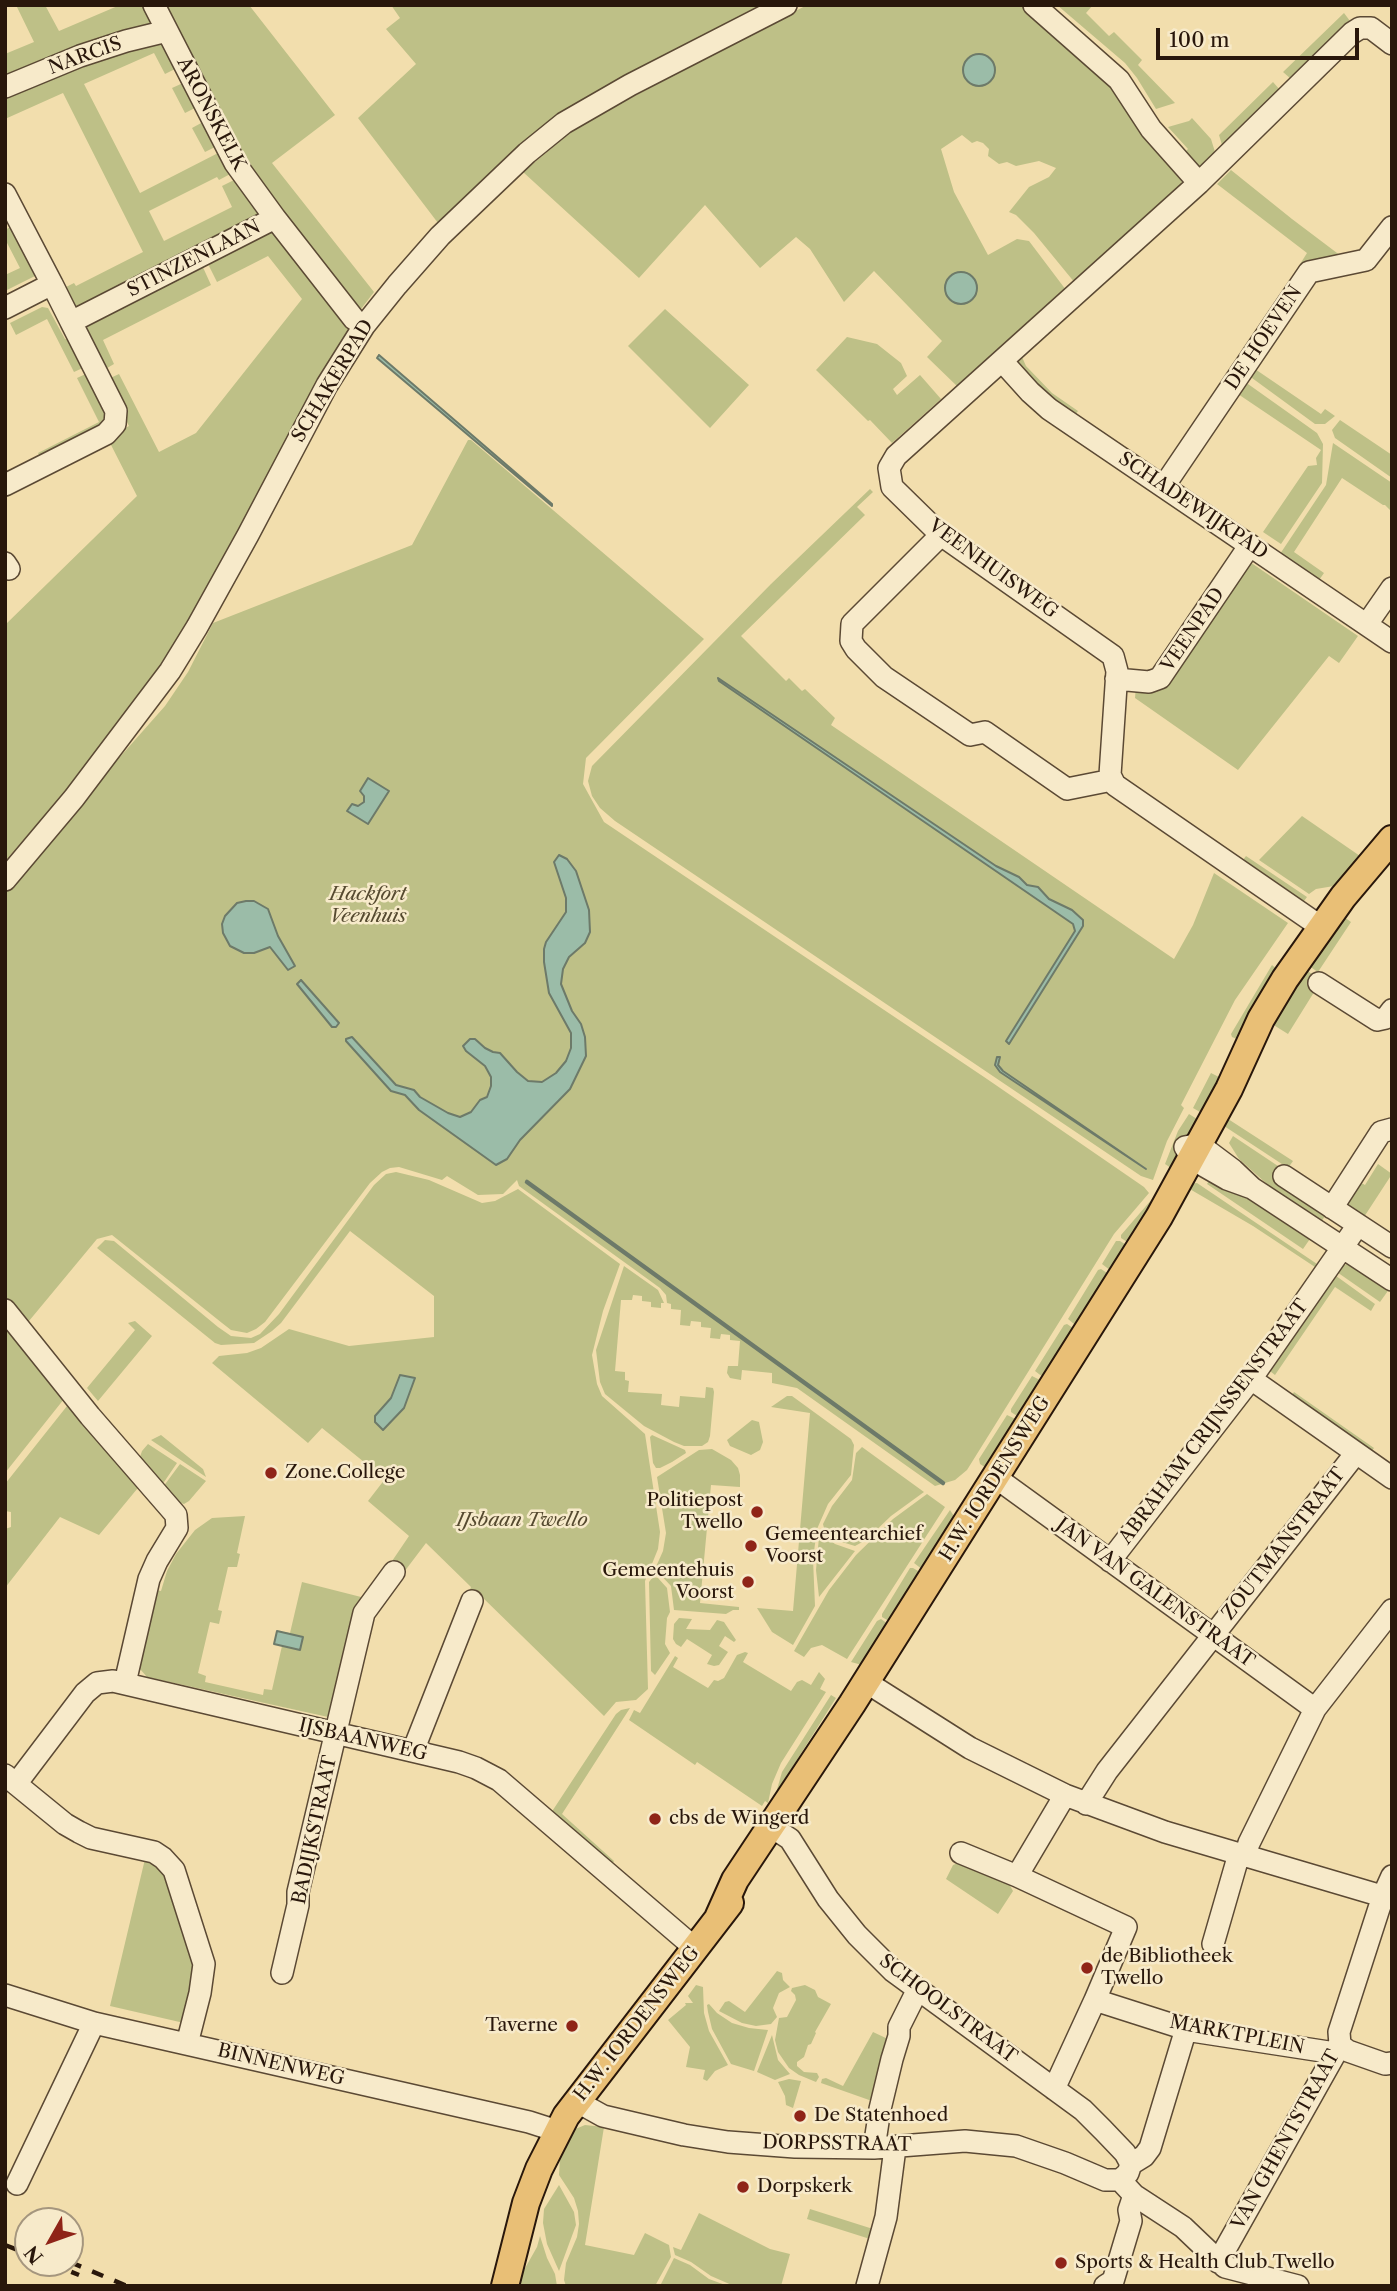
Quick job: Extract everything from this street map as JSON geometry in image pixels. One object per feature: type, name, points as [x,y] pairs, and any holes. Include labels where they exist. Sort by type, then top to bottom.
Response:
[{"type":"main road","name":"H.W. IORDENSWEG","points":[[505,2286],[526,2203],[557,2131],[576,2101],[718,1918],[735,1881],[774,1829],[1159,1217],[1192,1150],[1204,1112],[1241,1059],[1272,999],[1357,878],[1392,839]]},
{"type":"street","name":"ARONSKELK","points":[[154,5],[235,163],[275,218]]},
{"type":"street","name":"SCHAKERPAD","points":[[5,880],[74,798],[170,671],[248,535],[327,386],[364,326],[384,299],[440,236],[542,140],[564,123],[609,96],[786,5]]},
{"type":"street","points":[[1034,5],[1119,80],[1151,129],[1199,183]]},
{"type":"street","name":"VEENHUISWEG","points":[[1112,780],[1110,768],[1116,678],[1115,661],[1110,652],[940,535],[892,487],[889,468],[896,456],[1199,183],[1356,30],[1371,28],[1392,44]]},
{"type":"street","name":"NARCIS","points":[[5,87],[80,56],[167,31]]},
{"type":"street","points":[[5,194],[116,411],[115,424],[106,434],[5,485]]},
{"type":"street","name":"STINZENLAAN","points":[[71,322],[275,218],[354,319],[364,326]]},
{"type":"street","name":"DE HOEVEN","points":[[1164,486],[1309,272],[1366,260],[1392,227]]},
{"type":"street","points":[[5,308],[52,284]]},
{"type":"street","name":"SCHADEWIJKPAD","points":[[1002,361],[1043,404],[1392,642]]},
{"type":"street","points":[[940,535],[852,625],[851,641],[856,649],[884,677],[970,735],[985,732],[1067,789],[1112,780],[1125,793],[1321,927]]},
{"type":"street","name":"VEENPAD","points":[[1116,678],[1149,682],[1160,678],[1250,545]]},
{"type":"street","points":[[1367,625],[1392,588]]},
{"type":"street","points":[[1319,983],[1377,1020],[1387,1018],[1392,1010]]},
{"type":"street","points":[[1332,1208],[1381,1132],[1392,1129]]},
{"type":"street","points":[[1192,1150],[1227,1179],[1252,1188],[1392,1280]]},
{"type":"street","points":[[1284,1177],[1392,1247]]},
{"type":"street","name":"ABRAHAM CRIJNSSENSTRAAT","points":[[1110,1561],[1251,1379],[1358,1225]]},
{"type":"street","points":[[5,1310],[77,1401],[176,1515],[177,1528],[149,1579],[125,1683]]},
{"type":"street","points":[[1251,1379],[1392,1478]]},
{"type":"street","name":"ZOUTMANSTRAAT","points":[[1086,1804],[1107,1771],[1356,1453]]},
{"type":"street","name":"JAN VAN GALENSTRAAT","points":[[995,1477],[1315,1709]]},
{"type":"street","name":"BADIJKSTRAAT","points":[[282,1973],[298,1905],[298,1892],[364,1613],[394,1572]]},
{"type":"street","points":[[413,1751],[472,1601]]},
{"type":"street","points":[[1213,1944],[1242,1855],[1315,1709],[1392,1610]]},
{"type":"street","name":"IJSBAANWEG","points":[[187,2044],[200,1993],[204,1964],[174,1870],[153,1852],[90,1838],[79,1832],[65,1824],[11,1779],[85,1693],[97,1684],[113,1681],[125,1683],[467,1764],[499,1780],[696,1949]]},
{"type":"street","points":[[866,1682],[970,1748],[1086,1804],[1155,1829],[1242,1855],[1389,1890]]},
{"type":"street","points":[[1017,1876],[1065,1795]]},
{"type":"street","name":"SCHOOLSTRAAT","points":[[774,1829],[795,1846],[828,1899],[858,1936],[893,1971],[1083,2110],[1125,2153],[1128,2180]]},
{"type":"street","points":[[961,1853],[1126,1927],[1054,2089]]},
{"type":"street","name":"VAN GHENTSTRAAT","points":[[1225,2272],[1338,2049],[1339,2032],[1389,1890]]},
{"type":"street","points":[[867,2286],[886,2217],[884,2148],[891,2059],[900,2036],[899,2027],[918,1989]]},
{"type":"street","name":"BINNENWEG","points":[[5,1995],[94,2023],[516,2119],[557,2131]]},
{"type":"street","name":"MARKTPLEIN","points":[[1095,2000],[1186,2029],[1338,2049],[1389,2064]]},
{"type":"street","points":[[17,2184],[94,2023]]},
{"type":"street","points":[[1105,2286],[1113,2281],[1131,2221],[1128,2180],[1150,2148],[1186,2029]]},
{"type":"street","name":"DORPSSTRAAT","points":[[576,2101],[603,2116],[703,2138],[795,2147],[884,2148],[965,2141],[1016,2146],[1105,2180],[1128,2180],[1175,2220],[1225,2272]]},
{"type":"street","points":[[1225,2272],[1298,2286]]},
{"type":"green space","points":[[16,5],[45,5],[59,31],[120,5],[148,5],[160,29],[5,84],[5,54],[34,42]]},
{"type":"green space","points":[[159,5],[249,5],[335,115],[272,163],[374,292],[358,313],[247,172]]},
{"type":"green space","points":[[391,5],[773,5],[652,68],[443,225],[438,223],[358,118],[416,64],[386,29],[400,18]]},
{"type":"green space","points":[[807,5],[1020,5],[1112,83],[1182,178],[1181,189],[1075,283],[1034,233],[1016,215],[1009,212],[1029,187],[1049,177],[1056,168],[1039,161],[1016,166],[1007,162],[999,164],[988,156],[989,149],[983,143],[972,143],[962,135],[941,149],[954,192],[988,255],[1017,239],[1029,241],[1066,290],[960,389],[927,357],[942,341],[874,271],[844,302],[810,249],[796,237],[760,268],[705,205],[639,278],[523,172],[576,128]],"holes":[[[988,56],[995,68],[965,78],[964,64]]]},
{"type":"green space","points":[[1057,5],[1093,5],[1086,13],[1109,36],[1114,32],[1142,60],[1138,65],[1175,103],[1156,109],[1125,63]]},
{"type":"green space","points":[[1344,13],[1350,21],[1349,27],[1340,29],[1291,79],[1283,72]]},
{"type":"green space","points":[[163,35],[175,69],[165,74],[154,53],[84,84],[140,193],[222,151],[234,172],[219,180],[217,177],[149,211],[164,241],[232,207],[222,186],[238,178],[260,209],[259,216],[75,308],[60,290],[74,283],[76,286],[143,252],[63,93],[5,119],[5,91]]},
{"type":"green space","points":[[1273,82],[1280,90],[1226,147],[1222,145],[1219,135]]},
{"type":"green space","points":[[183,83],[199,106],[185,113],[172,88]]},
{"type":"green space","points":[[1192,118],[1211,139],[1215,152],[1214,161],[1198,169],[1181,156],[1188,149],[1168,127]]},
{"type":"green space","points":[[203,122],[215,147],[205,152],[192,128]]},
{"type":"green space","points":[[1231,170],[1345,259],[1297,269],[1307,253],[1217,184]]},
{"type":"green space","points":[[12,226],[39,274],[5,291],[5,275],[20,268],[5,239],[5,230]]},
{"type":"green space","points":[[273,231],[341,310],[352,333],[172,657],[140,705],[5,861],[5,625],[137,496],[109,441],[81,452],[129,426],[106,380],[119,374],[159,452],[196,433],[302,299],[268,256],[217,282],[206,260]]},
{"type":"green space","points":[[201,263],[211,285],[103,340],[114,364],[102,371],[83,333],[85,325]]},
{"type":"green space","points":[[42,307],[48,308],[65,339],[70,340],[87,366],[74,372],[47,319],[16,335],[10,323]]},
{"type":"green space","points":[[665,309],[749,385],[710,428],[628,346]]},
{"type":"green space","points":[[847,337],[877,344],[901,363],[907,376],[893,389],[897,395],[920,375],[941,399],[892,443],[816,370]]},
{"type":"green space","points":[[1022,357],[1026,366],[1052,393],[1078,411],[1073,418],[1057,408],[1017,364]]},
{"type":"green space","points":[[1252,367],[1321,414],[1325,409],[1335,416],[1325,424],[1315,424],[1252,378],[1249,375]]},
{"type":"green space","points":[[90,372],[110,421],[42,461],[38,453],[99,422],[77,378]]},
{"type":"green space","points":[[1243,383],[1317,433],[1323,444],[1322,483],[1281,544],[1263,532],[1308,466],[1317,465],[1316,458],[1321,450],[1235,392]]},
{"type":"green space","points":[[1340,420],[1392,455],[1392,478],[1335,438],[1332,430]]},
{"type":"green space","name":"Hackfort Veenhuis","points":[[468,440],[704,639],[586,758],[583,784],[604,822],[987,1079],[1149,1193],[1114,1234],[967,1470],[955,1480],[935,1486],[797,1388],[772,1383],[772,1373],[742,1370],[741,1380],[730,1378],[727,1373],[728,1366],[738,1366],[740,1341],[730,1340],[730,1335],[721,1334],[720,1339],[710,1338],[711,1328],[701,1327],[701,1322],[691,1321],[690,1326],[680,1325],[681,1310],[671,1309],[671,1304],[667,1303],[666,1295],[660,1288],[519,1186],[517,1180],[503,1194],[478,1195],[447,1176],[442,1180],[399,1167],[382,1172],[370,1183],[265,1322],[247,1333],[231,1330],[112,1235],[97,1239],[24,1327],[5,1304],[5,887],[165,706],[188,672],[213,623],[412,545]]},
{"type":"green space","points":[[1333,443],[1392,483],[1392,512],[1342,478],[1294,552],[1324,573],[1317,583],[1278,557],[1326,485]]},
{"type":"green space","points":[[870,489],[873,492],[857,507],[865,515],[741,636],[786,681],[789,678],[802,691],[805,689],[835,718],[831,725],[1174,959],[1193,925],[1214,873],[1288,923],[1235,1000],[1181,1105],[1184,1108],[1167,1141],[1153,1180],[1141,1176],[615,821],[600,808],[592,796],[588,781],[592,766],[771,584]]},
{"type":"green space","points":[[1247,560],[1358,636],[1339,663],[1329,656],[1238,770],[1135,698],[1136,686],[1155,687]]},
{"type":"green space","points":[[1302,816],[1360,856],[1334,886],[1316,889],[1309,894],[1259,860]]},
{"type":"green space","points":[[1246,856],[1307,897],[1301,905],[1240,864]]},
{"type":"green space","points":[[1344,917],[1351,922],[1318,972],[1309,966]]},
{"type":"green space","points":[[1272,965],[1279,971],[1242,1041],[1232,1037],[1231,1034]]},
{"type":"green space","points":[[1306,970],[1315,976],[1316,989],[1288,1034],[1272,1024]]},
{"type":"green space","points":[[1211,1073],[1223,1079],[1200,1112],[1193,1108]]},
{"type":"green space","points":[[1189,1114],[1197,1119],[1171,1168],[1165,1164],[1178,1131]]},
{"type":"green space","points":[[1225,1117],[1293,1161],[1288,1168],[1221,1124]]},
{"type":"green space","points":[[1233,1136],[1284,1170],[1328,1211],[1320,1224],[1286,1201],[1239,1159],[1229,1143]]},
{"type":"green space","points":[[1378,1164],[1392,1174],[1364,1217],[1342,1202],[1356,1180],[1365,1185]]},
{"type":"green space","name":"IJsbaan Twello","points":[[396,1172],[429,1180],[482,1203],[495,1201],[518,1189],[620,1264],[603,1311],[592,1355],[602,1396],[645,1434],[660,1532],[658,1549],[645,1581],[648,1689],[636,1700],[616,1702],[604,1716],[480,1595],[467,1598],[471,1587],[426,1543],[401,1576],[388,1567],[409,1536],[368,1501],[385,1479],[322,1428],[308,1443],[212,1363],[219,1356],[247,1353],[261,1348],[289,1329],[349,1346],[434,1337],[434,1296],[350,1231],[281,1323],[272,1331],[254,1343],[221,1345],[215,1343],[97,1248],[105,1240],[114,1241],[218,1327],[231,1336],[251,1338],[260,1334],[279,1314],[374,1185],[386,1174]]},
{"type":"green space","points":[[1211,1177],[1312,1236],[1303,1249],[1207,1184]]},
{"type":"green space","points":[[1197,1183],[1320,1266],[1318,1269],[1253,1226],[1188,1188],[1190,1184]]},
{"type":"green space","points":[[1152,1199],[1152,1206],[1132,1245],[1121,1238],[1121,1235]]},
{"type":"green space","points":[[1116,1241],[1131,1248],[1115,1274],[1102,1264]]},
{"type":"green space","points":[[1349,1263],[1390,1288],[1380,1302],[1334,1270]]},
{"type":"green space","points":[[624,1266],[658,1290],[664,1303],[661,1303],[661,1308],[651,1307],[651,1302],[642,1301],[642,1296],[633,1295],[632,1300],[621,1300],[615,1371],[625,1372],[625,1380],[629,1381],[628,1392],[662,1394],[661,1405],[679,1407],[680,1396],[705,1398],[706,1387],[713,1388],[710,1436],[708,1442],[702,1446],[684,1446],[644,1426],[605,1394],[600,1382],[596,1350]]},
{"type":"green space","points":[[1101,1269],[1113,1277],[1080,1329],[1068,1319]]},
{"type":"green space","points":[[1332,1273],[1375,1304],[1371,1311],[1335,1287],[1275,1375],[1266,1368]]},
{"type":"green space","points":[[5,1317],[64,1399],[5,1473]]},
{"type":"green space","points":[[135,1321],[152,1336],[98,1401],[87,1388],[135,1330],[128,1323]]},
{"type":"green space","points":[[1067,1324],[1079,1332],[1048,1381],[1035,1371]]},
{"type":"green space","points":[[1032,1376],[1046,1383],[1023,1420],[1011,1412],[1011,1409]]},
{"type":"green space","points":[[1294,1392],[1374,1448],[1369,1455],[1289,1400]]},
{"type":"green space","points":[[787,1396],[792,1396],[851,1439],[854,1445],[851,1475],[828,1504],[817,1529],[813,1559],[815,1606],[793,1645],[772,1632],[757,1608],[793,1611],[810,1413],[771,1407]]},
{"type":"green space","points":[[71,1401],[142,1483],[99,1535],[60,1517],[5,1588],[5,1529],[11,1527],[11,1512],[5,1511],[5,1484]]},
{"type":"green space","points":[[1007,1415],[1022,1422],[991,1471],[980,1464],[979,1459]]},
{"type":"green space","points":[[752,1420],[759,1422],[763,1442],[760,1450],[751,1455],[730,1446],[727,1440]]},
{"type":"green space","points":[[161,1435],[203,1469],[206,1477],[151,1440]]},
{"type":"green space","points":[[652,1435],[685,1450],[686,1453],[656,1468],[653,1463]]},
{"type":"green space","points":[[148,1444],[177,1463],[162,1485],[140,1457]]},
{"type":"green space","points":[[862,1447],[924,1492],[855,1546],[832,1539],[825,1532],[823,1524],[832,1506],[852,1480],[856,1453]]},
{"type":"green space","points":[[712,1449],[731,1460],[740,1475],[740,1487],[711,1485],[700,1603],[739,1607],[739,1610],[726,1614],[674,1610],[671,1586],[655,1569],[663,1551],[666,1533],[657,1477],[699,1450]]},
{"type":"green space","points":[[180,1464],[206,1481],[184,1504],[178,1502],[163,1487]]},
{"type":"green space","points":[[927,1494],[945,1507],[847,1659],[822,1645],[811,1648],[804,1657],[794,1651],[829,1590],[856,1555],[893,1519]]},
{"type":"green space","points":[[950,1510],[957,1521],[927,1573],[914,1563]]},
{"type":"green space","points":[[245,1516],[237,1553],[240,1554],[237,1567],[228,1567],[218,1610],[222,1611],[219,1624],[210,1622],[198,1673],[206,1676],[205,1682],[263,1695],[264,1689],[272,1690],[282,1646],[274,1644],[277,1631],[290,1633],[302,1582],[365,1598],[332,1715],[328,1717],[147,1677],[140,1669],[156,1590],[161,1591],[176,1554],[195,1530],[212,1518]]},
{"type":"green space","points":[[822,1534],[835,1544],[855,1551],[819,1597],[816,1570],[819,1537]]},
{"type":"green space","points":[[910,1568],[925,1575],[894,1624],[882,1617],[882,1614]]},
{"type":"green space","points":[[653,1577],[658,1578],[667,1588],[670,1612],[665,1644],[670,1653],[655,1675],[651,1671],[649,1582]]},
{"type":"green space","points":[[679,1618],[692,1619],[686,1629],[710,1630],[717,1620],[724,1622],[736,1640],[734,1642],[725,1636],[719,1646],[728,1652],[719,1665],[707,1664],[712,1655],[687,1639],[681,1647],[676,1644],[673,1639],[674,1624]]},
{"type":"green space","points":[[881,1619],[892,1627],[862,1665],[851,1662],[877,1621]]},
{"type":"green space","points":[[748,1653],[743,1662],[791,1691],[797,1682],[802,1680],[811,1685],[819,1672],[825,1679],[820,1689],[826,1692],[781,1763],[768,1803],[765,1801],[762,1806],[629,1720],[634,1710],[640,1713],[675,1656],[678,1658],[673,1667],[708,1688],[714,1680],[724,1678],[737,1655]]},
{"type":"green space","points":[[831,1695],[836,1698],[776,1793],[782,1772]]},
{"type":"green space","points":[[630,1708],[562,1814],[614,1861],[611,1866],[549,1816],[616,1714]]},
{"type":"green space","points":[[145,1859],[155,1863],[164,1872],[194,1965],[184,2023],[110,2006]]},
{"type":"green space","points":[[958,1863],[1004,1875],[1013,1891],[998,1914],[946,1879],[953,1865]]},
{"type":"green space","points":[[777,1971],[782,1973],[783,1980],[790,1987],[779,1993],[773,2008],[777,2017],[771,2024],[756,2026],[742,2023],[719,2011],[725,2002],[729,2001],[745,2012]]},
{"type":"green space","points":[[696,1985],[703,1987],[704,2013],[709,2031],[728,2065],[715,2071],[707,2081],[703,2079],[705,2070],[686,2067],[690,2047],[668,2020],[686,2005],[685,2003],[693,2003],[688,1996]]},
{"type":"green space","points":[[805,1985],[831,2004],[804,2057],[797,2062],[797,2066],[804,2072],[817,2073],[819,2077],[816,2082],[789,2068],[778,2052],[775,2040],[779,2018],[787,2017],[796,2000],[792,1988]]},
{"type":"green space","points":[[707,2005],[732,2023],[768,2030],[754,2071],[731,2064],[712,2029]]},
{"type":"green space","points":[[873,2032],[890,2040],[872,2101],[821,2083],[822,2079],[826,2078],[843,2086]]},
{"type":"green space","points":[[772,2035],[778,2060],[790,2074],[775,2080],[757,2072]]},
{"type":"green space","points":[[789,2079],[801,2081],[793,2108],[786,2105],[778,2082]]},
{"type":"green space","points":[[585,2125],[604,2127],[585,2245],[634,2255],[645,2233],[669,2245],[671,2257],[655,2286],[566,2286],[566,2263],[577,2237],[579,2224],[574,2198],[559,2175],[560,2157],[573,2130]]},
{"type":"green space","points":[[559,2185],[574,2212],[576,2225],[559,2271],[547,2244],[543,2223],[544,2209]]},
{"type":"green space","points":[[810,2209],[873,2229],[870,2239],[807,2219]]},
{"type":"green space","points":[[699,2213],[770,2249],[790,2254],[781,2286],[734,2286],[675,2255],[673,2247],[681,2250]]},
{"type":"green space","points":[[540,2236],[557,2286],[515,2286],[537,2247]]},
{"type":"green space","points":[[674,2258],[690,2265],[709,2279],[728,2286],[660,2286]]},
{"type":"shaded area","points":[[979,54],[990,59],[995,70],[990,81],[979,86],[968,81],[963,70],[968,59]]},
{"type":"shaded area","points":[[961,272],[972,277],[977,288],[972,299],[961,304],[950,299],[945,288],[950,277]]},
{"type":"shaded area","points":[[379,355],[552,504],[552,506],[377,358]]},
{"type":"shaded area","points":[[718,678],[996,866],[1019,877],[1027,885],[1038,887],[1049,899],[1072,910],[1083,920],[1083,926],[1009,1044],[1006,1041],[1075,931],[1073,924]]},
{"type":"shaded area","points":[[368,778],[389,791],[368,824],[347,811],[352,804],[358,806],[364,802],[360,791]]},
{"type":"shaded area","points":[[559,855],[567,859],[576,871],[589,910],[590,932],[585,943],[569,957],[563,969],[561,984],[572,1011],[581,1024],[586,1056],[570,1089],[520,1140],[507,1159],[496,1165],[419,1110],[405,1095],[391,1091],[346,1039],[352,1037],[396,1085],[414,1090],[420,1097],[460,1117],[471,1112],[480,1100],[487,1097],[491,1086],[491,1077],[485,1066],[463,1046],[470,1039],[475,1039],[485,1048],[500,1053],[528,1081],[542,1082],[556,1073],[566,1061],[571,1048],[571,1033],[549,993],[544,962],[546,942],[566,912],[566,898],[554,862]]},
{"type":"shaded area","points":[[254,901],[268,909],[278,936],[295,966],[288,970],[270,947],[254,953],[244,953],[230,946],[223,933],[222,924],[225,916],[237,903]]},
{"type":"shaded area","points":[[301,980],[339,1023],[336,1027],[332,1027],[297,984]]},
{"type":"shaded area","points":[[997,1057],[1000,1057],[998,1065],[1003,1071],[1146,1169],[1000,1072],[995,1065]]},
{"type":"shaded area","points":[[400,1375],[415,1378],[404,1408],[383,1430],[375,1422],[375,1416],[391,1398]]},
{"type":"shaded area","points":[[277,1631],[303,1637],[300,1650],[274,1644]]},
{"type":"waterway","points":[[527,1182],[943,1483]]},
{"type":"railway","points":[[5,2245],[14,2249]]},
{"type":"railway","points":[[84,2268],[127,2286]]},
{"type":"place","name":"Zone.College","points":[[271,1473]]},
{"type":"place","name":"Politiepost Twello","points":[[757,1512]]},
{"type":"place","name":"Gemeentearchief Voorst","points":[[751,1546]]},
{"type":"place","name":"Gemeentehuis Voorst","points":[[748,1582]]},
{"type":"place","name":"cbs de Wingerd","points":[[655,1819]]},
{"type":"place","name":"de Bibliotheek Twello","points":[[1087,1968]]},
{"type":"place","name":"Taverne","points":[[572,2026]]},
{"type":"place","name":"De Statenhoed","points":[[800,2116]]},
{"type":"place","name":"Dorpskerk","points":[[743,2187]]},
{"type":"place","name":"Sports & Health Club Twello","points":[[1061,2263]]}]
